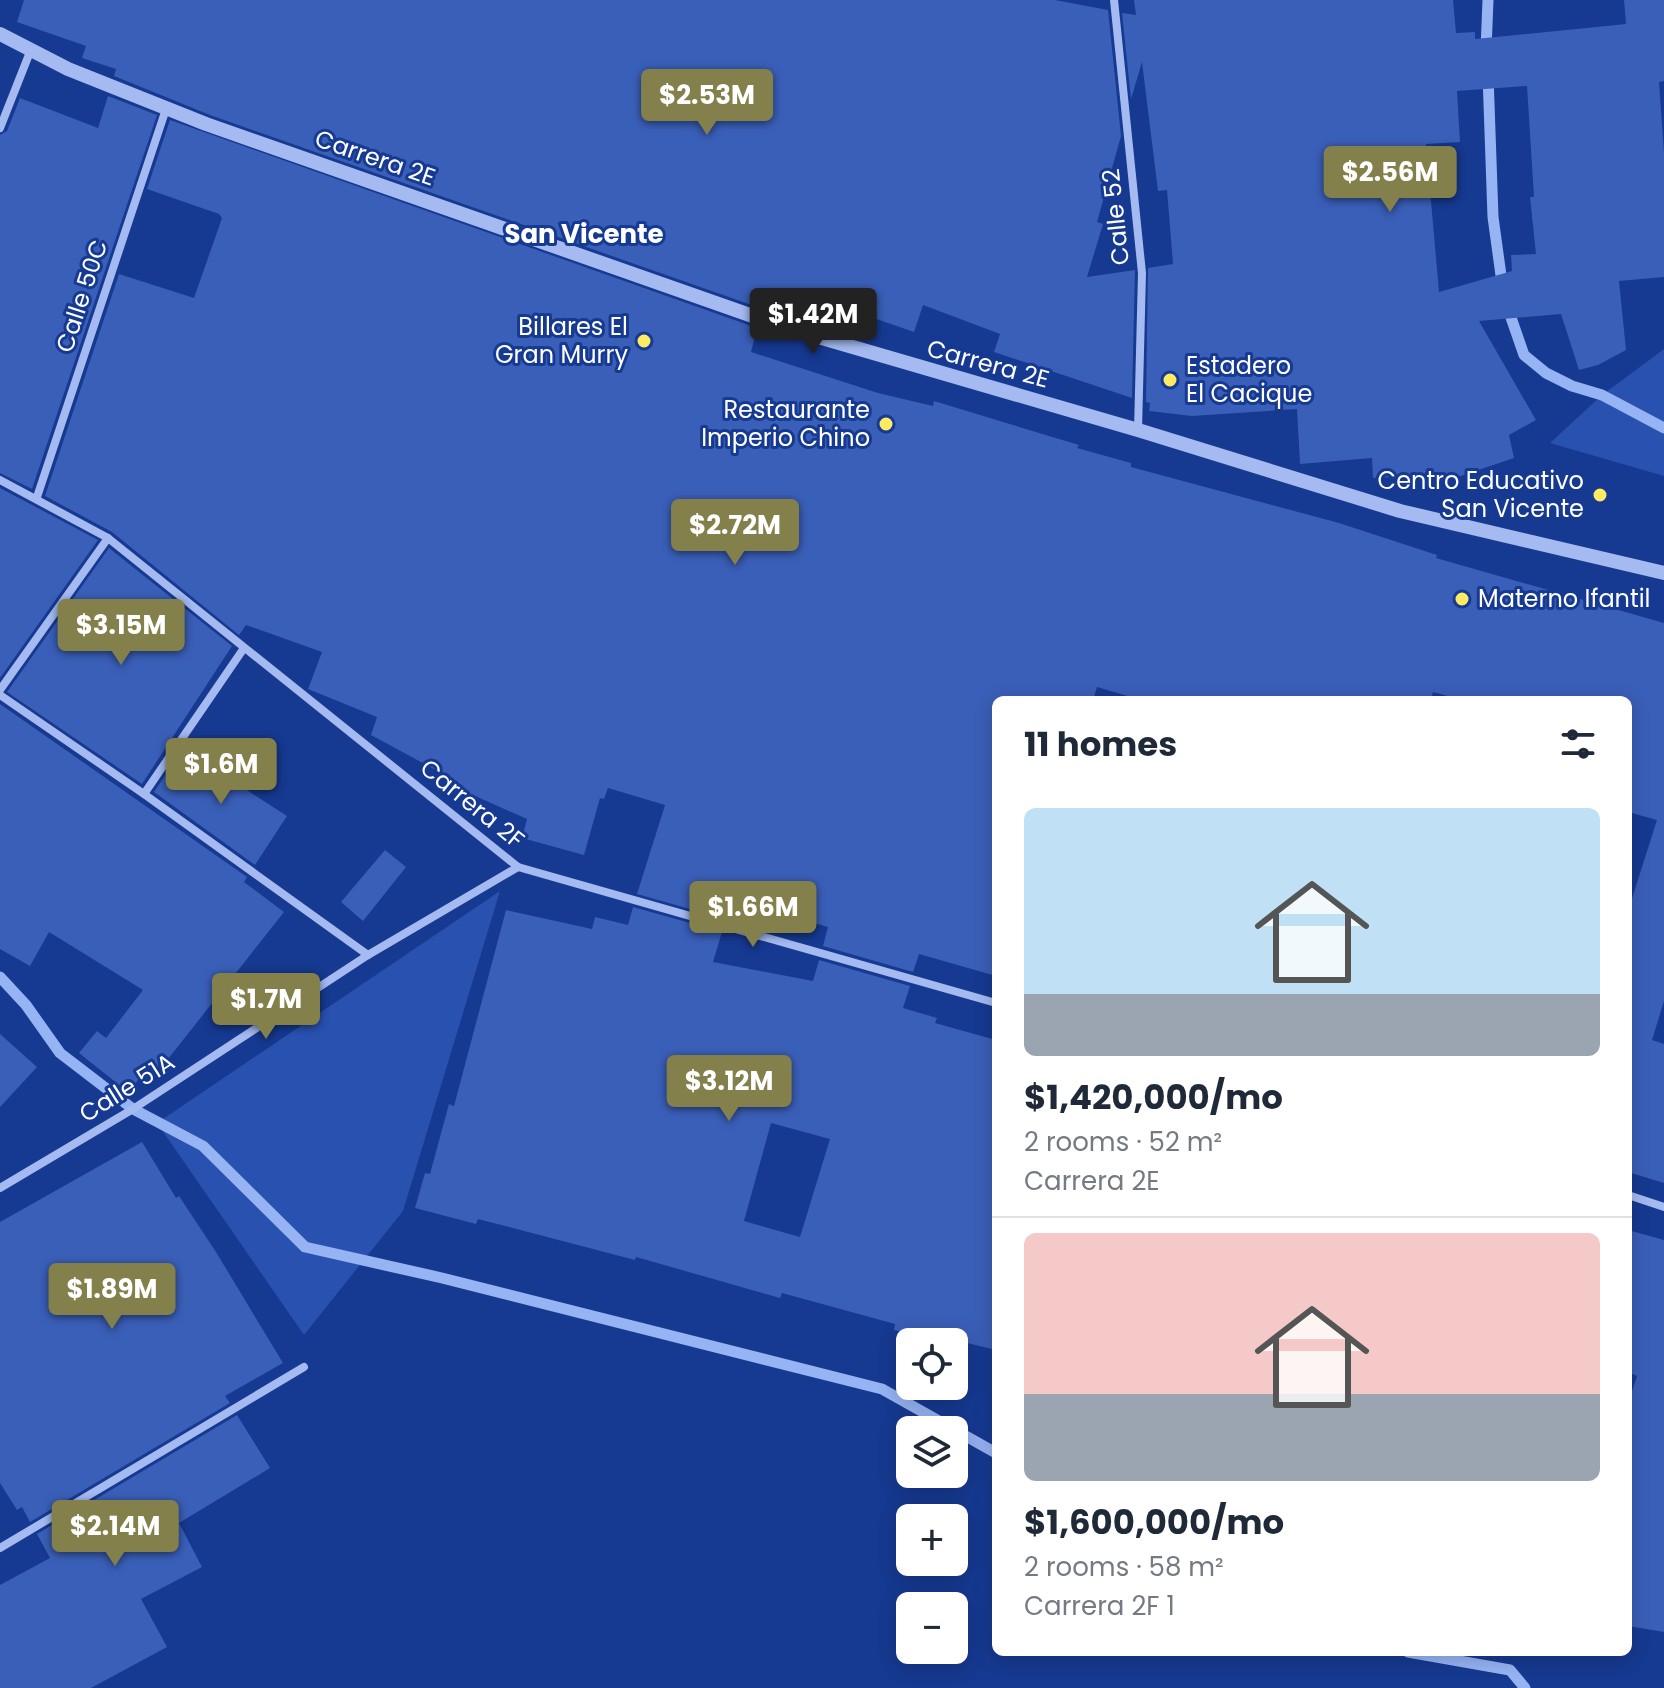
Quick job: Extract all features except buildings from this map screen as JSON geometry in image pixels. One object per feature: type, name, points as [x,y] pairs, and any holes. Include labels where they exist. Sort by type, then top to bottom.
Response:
[{"type":"street","name":"Calle 52","points":[[1114,0],[1142,273],[1138,430]]},
{"type":"street","name":"Carrera 2E","points":[[0,34],[30,52],[166,109],[784,327],[1138,430],[1413,515],[1664,573]]},
{"type":"street","points":[[0,128],[30,52]]},
{"type":"street","name":"Calle 50C","points":[[37,497],[166,109]]},
{"type":"street","name":"Carrera 2F","points":[[0,480],[37,497],[108,538],[518,867],[992,1002]]},
{"type":"street","points":[[108,538],[0,693],[368,955]]},
{"type":"street","points":[[144,794],[244,648]]},
{"type":"street","name":"Calle 51A","points":[[0,1188],[133,1109],[368,955],[518,867]]},
{"type":"street","points":[[1632,1196],[1664,1207]]},
{"type":"street","points":[[0,1548],[304,1367]]},
{"type":"shaded area","points":[[1664,349],[1664,476],[1550,443],[1602,395]]},
{"type":"shaded area","points":[[500,891],[403,1211],[304,1335],[157,1123]]},
{"type":"waterway","points":[[1486,50],[1488,0]]},
{"type":"waterway","points":[[1488,75],[1493,217],[1503,290]]},
{"type":"waterway","points":[[1507,306],[1524,355],[1546,373],[1572,386],[1602,395],[1664,428]]},
{"type":"waterway","points":[[0,977],[26,1005],[60,1053],[133,1109],[203,1146],[305,1247],[442,1278],[882,1389],[992,1451]]},
{"type":"waterway","points":[[1431,1656],[1510,1670],[1525,1688]]},
{"type":"place","name":"Billares El Gran Murry","points":[[644,341]]},
{"type":"place","name":"Estadero El Cacique","points":[[1170,380]]},
{"type":"place","name":"Restaurante Imperio Chino","points":[[886,424]]},
{"type":"place","name":"Centro Educativo San Vicente","points":[[1600,495]]},
{"type":"place","name":"Materno Ifantil","points":[[1462,599]]},
{"type":"district","name":"San Vicente","points":[[584,234]]}]
